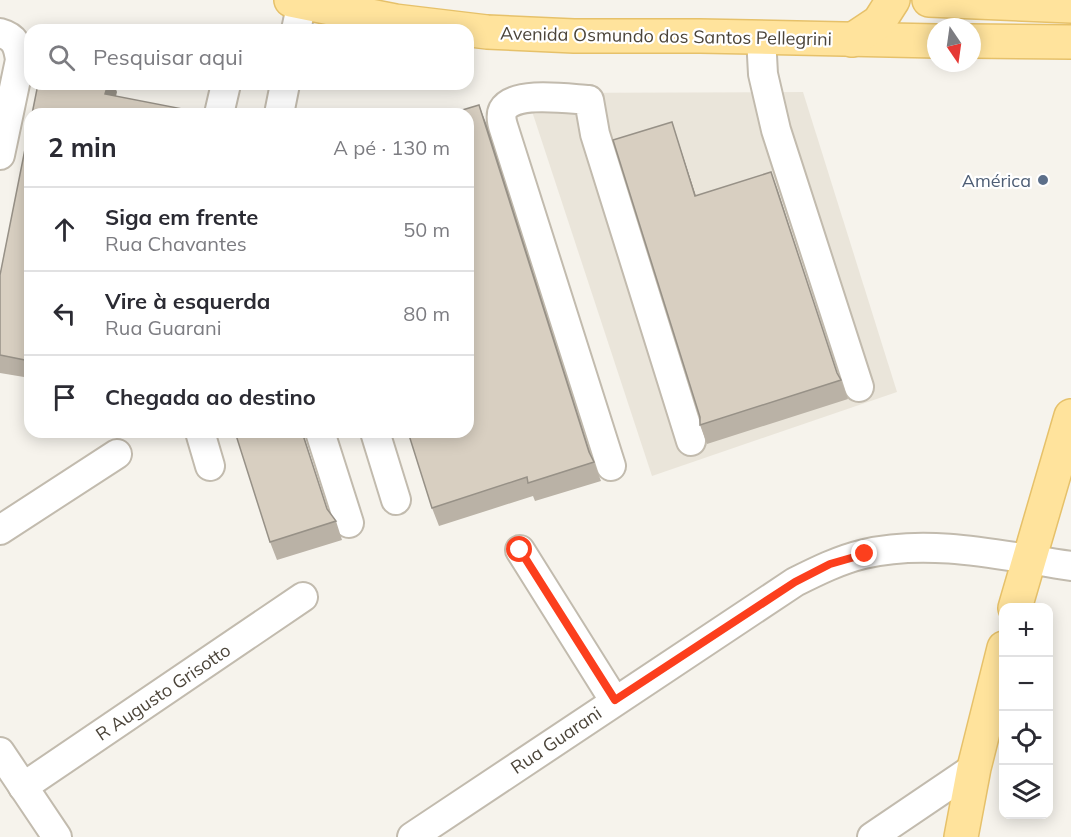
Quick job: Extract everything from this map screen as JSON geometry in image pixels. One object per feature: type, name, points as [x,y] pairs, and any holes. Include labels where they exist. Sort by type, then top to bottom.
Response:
[{"type":"main road","points":[[852,40],[879,22],[893,0]]},
{"type":"main road","points":[[929,0],[1071,6]]},
{"type":"main road","name":"Avenida Osmundo dos Santos Pellegrini","points":[[296,11],[420,24]]},
{"type":"main road","name":"Avenida Osmundo dos Santos Pellegrini","points":[[474,30],[574,36],[927,41]]},
{"type":"main road","points":[[981,41],[1071,42]]},
{"type":"main road","points":[[1017,603],[1071,416]]},
{"type":"main road","points":[[961,837],[974,768],[1002,657]]},
{"type":"street","points":[[0,33],[8,35],[18,45],[20,60],[0,155]]},
{"type":"street","points":[[762,37],[763,74],[776,130],[859,387]]},
{"type":"street","points":[[220,108],[225,90]]},
{"type":"street","points":[[280,108],[284,90]]},
{"type":"street","points":[[611,466],[501,119],[503,110],[511,103],[521,99],[538,97],[589,100],[595,134],[691,441]]},
{"type":"street","points":[[202,438],[210,466]]},
{"type":"street","points":[[322,438],[349,523]]},
{"type":"street","points":[[377,438],[396,500]]},
{"type":"street","points":[[0,530],[117,454]]},
{"type":"street","name":"Rua Guarani","points":[[412,837],[795,582],[830,564],[865,554],[903,549],[951,549],[1071,566]]},
{"type":"street","points":[[520,550],[615,700]]},
{"type":"street","name":"R Augusto Grisotto","points":[[23,787],[303,597]]},
{"type":"street","points":[[0,752],[57,837]]},
{"type":"street","points":[[872,837],[974,768]]},
{"type":"shaded area","points":[[803,92],[897,392],[652,476],[526,93]]},
{"type":"building","points":[[37,90],[106,90],[105,94],[178,108],[33,108]]},
{"type":"building","points":[[479,105],[594,462],[528,483],[527,477],[432,508],[410,438],[474,438],[474,108],[469,108]]},
{"type":"building","points":[[672,122],[695,196],[771,172],[841,380],[700,425],[700,417],[613,140]]},
{"type":"building","points":[[24,154],[24,360],[0,355],[0,275]]},
{"type":"building","points":[[237,438],[304,438],[327,509],[336,521],[270,542]]},
{"type":"place","name":"América","points":[[1043,180]]},
{"type":"route","points":[[520,550],[615,700],[795,582],[830,564],[865,554]]}]
